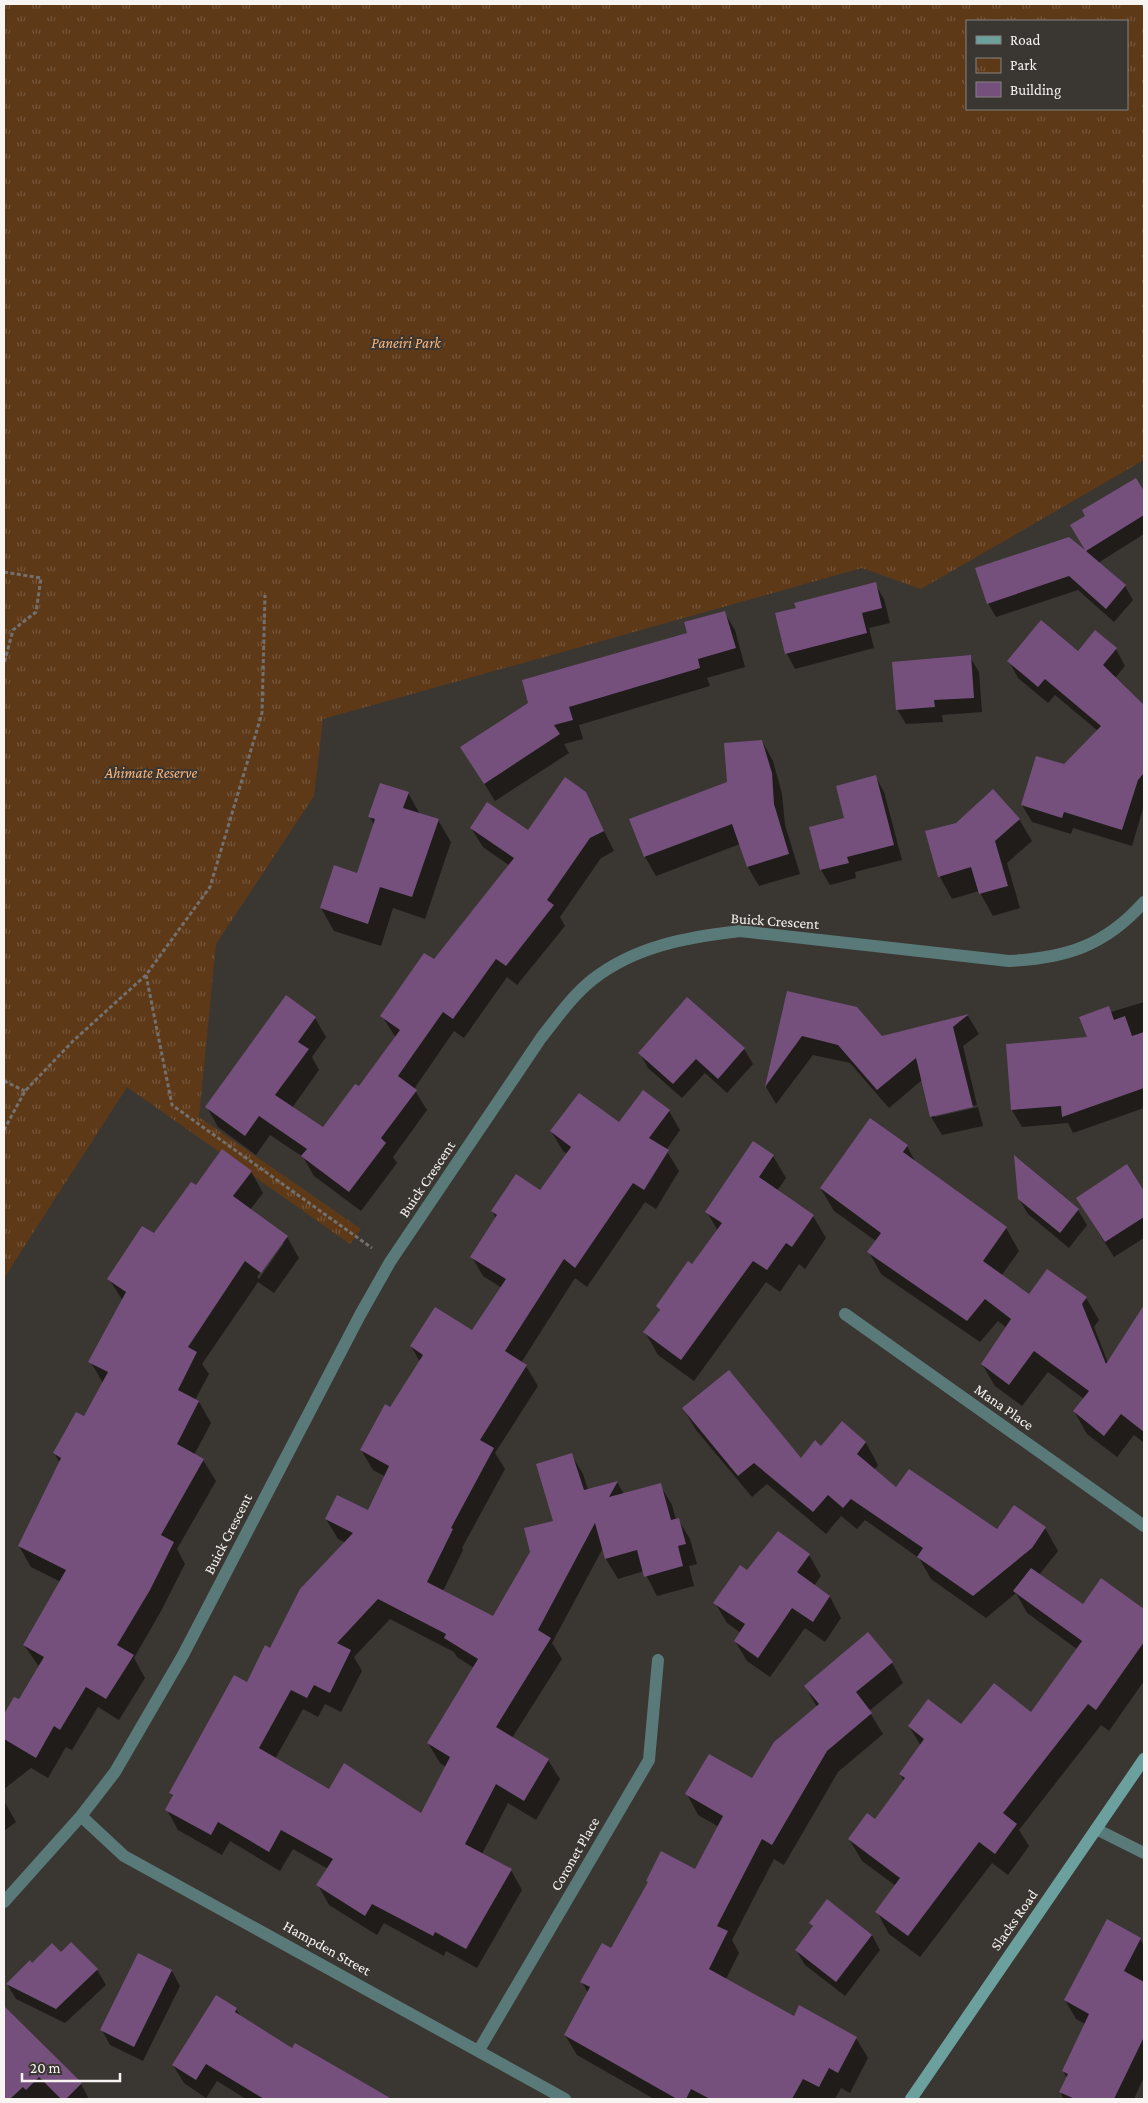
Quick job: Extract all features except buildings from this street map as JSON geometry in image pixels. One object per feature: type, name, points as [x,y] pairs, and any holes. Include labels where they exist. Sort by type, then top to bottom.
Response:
[{"type":"street","name":"Buick Crescent","points":[[4,1902],[81,1816],[115,1772],[183,1655],[360,1315],[390,1262],[541,1038],[566,1006],[593,980],[628,957],[658,946],[700,936],[740,931],[1009,961],[1044,959],[1073,952],[1107,936],[1144,902]]},
{"type":"street","name":"Mana Place","points":[[845,1314],[1144,1526]]},
{"type":"street","name":"Coronet Place","points":[[479,2050],[649,1760],[658,1660]]},
{"type":"street","name":"Slacks Road","points":[[911,2099],[1144,1759]]},
{"type":"street","name":"Hampden Street","points":[[81,1816],[124,1856],[565,2099]]},
{"type":"street","points":[[1096,1830],[1144,1853]]},
{"type":"path","points":[[4,572],[41,578],[36,612],[13,630],[4,664]]},
{"type":"path","points":[[4,1130],[25,1091],[73,1041],[146,975],[210,887],[262,713],[265,595]]},
{"type":"path","points":[[146,975],[172,1105],[390,1262]]},
{"type":"path","points":[[4,1081],[25,1091]]},
{"type":"green space","name":"Paneiri Park","points":[[4,4],[1144,4],[1144,460],[921,589],[862,568],[323,719],[314,796],[216,944],[199,1117],[361,1229],[350,1244],[127,1087],[4,1278]]},
{"type":"park label","name":"Ahimate Reserve","points":[[151,773]]}]
